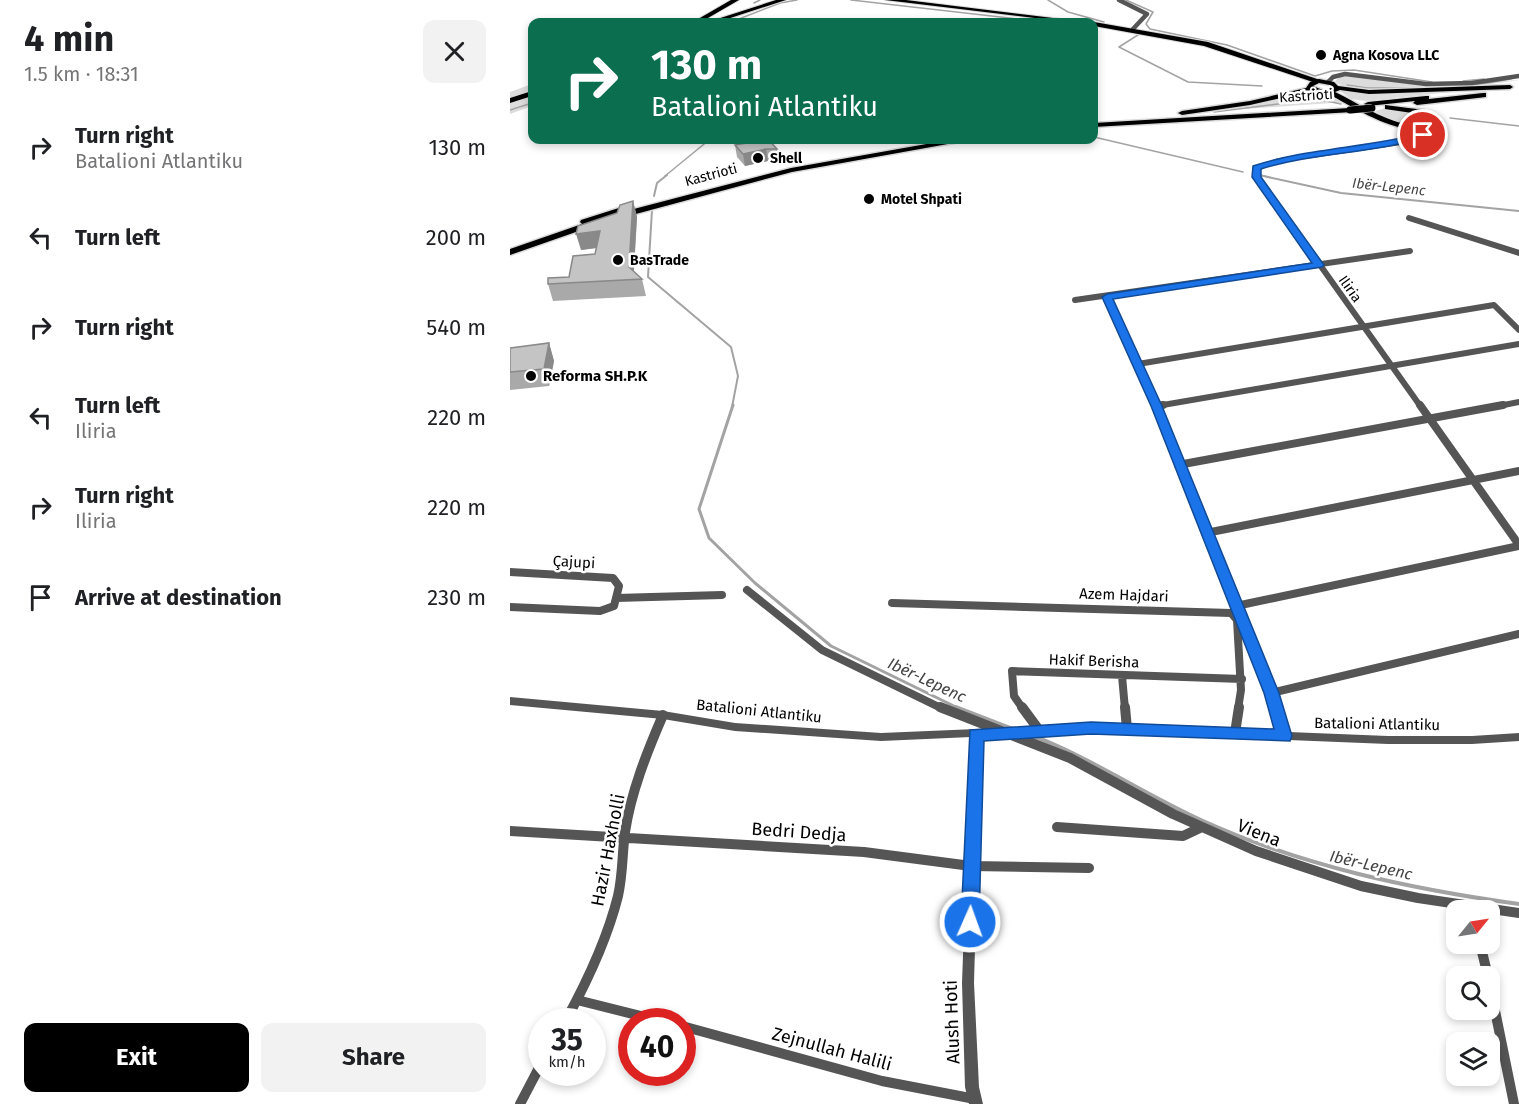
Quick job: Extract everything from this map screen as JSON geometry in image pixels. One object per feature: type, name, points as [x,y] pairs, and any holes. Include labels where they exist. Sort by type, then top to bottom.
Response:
[{"type":"highway","points":[[704,18],[736,0]]},
{"type":"highway","points":[[718,18],[747,0]]},
{"type":"highway","points":[[724,18],[783,0]]},
{"type":"highway","points":[[888,0],[1047,18]]},
{"type":"highway","points":[[1098,25],[1133,29],[1221,48],[1324,82],[1349,106],[1395,124],[1411,127],[1428,123]]},
{"type":"highway","points":[[1288,72],[1310,86],[1369,93],[1510,87]]},
{"type":"highway","points":[[1098,123],[1250,104],[1324,82]]},
{"type":"highway","points":[[1428,123],[1434,107],[1519,87]]},
{"type":"highway","name":"Kastrioti","points":[[1370,106],[1519,87]]},
{"type":"highway","name":"Kastrioti","points":[[1098,123],[1349,106],[1385,106],[1484,95]]},
{"type":"highway","points":[[510,102],[528,96]]},
{"type":"highway","points":[[1385,106],[1416,110],[1428,123]]},
{"type":"highway","name":"Kastrioti","points":[[510,247],[626,208],[728,180],[835,156],[908,144]]},
{"type":"highway","name":"Kastrioti","points":[[510,252],[640,209],[740,182],[870,154],[934,144]]},
{"type":"street","points":[[1119,0],[1148,14],[1133,29]]},
{"type":"street","points":[[1324,82],[1345,74],[1426,84],[1472,83],[1519,76]]},
{"type":"street","name":"Iliria","points":[[1428,123],[1430,132],[1400,142],[1283,159],[1256,167],[1256,177],[1519,546]]},
{"type":"street","points":[[1409,218],[1519,253]]},
{"type":"street","points":[[1075,300],[1410,251]]},
{"type":"street","points":[[1107,297],[1156,406],[1271,693],[1284,736]]},
{"type":"street","points":[[1138,364],[1361,325],[1494,305],[1519,330]]},
{"type":"street","points":[[1156,406],[1519,344]]},
{"type":"street","points":[[1178,465],[1519,402]]},
{"type":"street","points":[[1206,533],[1519,471]]},
{"type":"street","points":[[1236,606],[1519,546]]},
{"type":"street","name":"Çajupi","points":[[510,572],[613,578],[618,582],[615,602]]},
{"type":"street","name":"Batalioni Atlantiku","points":[[747,590],[829,654],[924,701],[1009,732]]},
{"type":"street","points":[[510,607],[588,611],[635,598],[722,596]]},
{"type":"street","name":"Azem Hajdari","points":[[892,603],[1228,612],[1234,614],[1237,620],[1242,679],[1235,734]]},
{"type":"street","points":[[1271,693],[1519,634]]},
{"type":"street","name":"Hakif Berisha","points":[[1039,730],[1014,696],[1012,671],[1242,679]]},
{"type":"street","points":[[1122,675],[1127,729]]},
{"type":"street","name":"Batalioni Atlantiku","points":[[510,701],[663,716],[735,727],[881,737],[976,735],[1039,730],[1127,729],[1431,741],[1519,737]]},
{"type":"street","name":"Hazir Haxholli","points":[[573,1008],[589,978],[618,894],[623,876],[625,836],[653,737],[663,716]]},
{"type":"street","name":"Viena","points":[[1009,732],[1070,758],[1202,827],[1256,851],[1340,879],[1446,904]]},
{"type":"street","name":"Alush Hoti","points":[[975,1102],[968,983],[976,735]]},
{"type":"street","points":[[1057,827],[1183,836],[1190,836],[1202,827]]},
{"type":"street","name":"Bedri Dedja","points":[[510,831],[625,836],[864,852],[972,866]]},
{"type":"street","points":[[972,866],[1089,868]]},
{"type":"street","name":"Viena","points":[[1500,911],[1519,913]]},
{"type":"street","points":[[577,1000],[618,1010]]},
{"type":"street","points":[[1497,1020],[1514,1104]]},
{"type":"street","name":"Zejnullah Halili","points":[[696,1030],[882,1081],[975,1102]]},
{"type":"street","points":[[520,1104],[529,1086]]},
{"type":"shaded area","points":[[1355,76],[1425,86],[1519,80],[1452,88],[1393,91],[1347,87],[1335,81],[1340,77]]},
{"type":"shaded area","points":[[528,85],[528,107],[510,114],[510,92]]},
{"type":"shaded area","points":[[1468,90],[1365,101],[1351,99],[1340,91],[1370,94]]},
{"type":"shaded area","points":[[1312,92],[1329,94],[1346,102],[1183,113],[1254,104]]},
{"type":"shaded area","points":[[1383,109],[1419,113],[1425,120],[1419,124],[1406,125],[1386,118],[1375,111]]},
{"type":"building","points":[[773,144],[777,149],[743,154],[735,145]]},
{"type":"building","points":[[633,201],[629,267],[642,279],[548,284],[548,278],[569,277],[573,256],[595,254],[600,231],[576,234],[578,226],[617,213],[620,205]]},
{"type":"building","points":[[549,343],[544,369],[510,372],[510,348]]},
{"type":"waterway","points":[[754,3],[760,0]]},
{"type":"waterway","points":[[741,18],[780,3],[797,0]]},
{"type":"waterway","points":[[851,0],[1009,18]]},
{"type":"waterway","points":[[1048,0],[1068,12],[1090,18]]},
{"type":"waterway","points":[[1126,0],[1153,12],[1146,24],[1150,29],[1227,45],[1315,76],[1332,71],[1354,70],[1432,82]]},
{"type":"waterway","points":[[1098,20],[1104,22]]},
{"type":"waterway","points":[[1141,33],[1119,47],[1188,82],[1262,86]]},
{"type":"waterway","points":[[1463,81],[1484,79]]},
{"type":"waterway","points":[[1475,85],[1511,79]]},
{"type":"waterway","points":[[1347,85],[1367,88],[1438,88]]},
{"type":"waterway","points":[[1214,112],[1317,99],[1341,104]]},
{"type":"waterway","points":[[510,110],[528,104]]},
{"type":"waterway","points":[[1450,118],[1519,126]]},
{"type":"waterway","name":"Ibër-Lepenc","points":[[1098,138],[1243,172]]},
{"type":"waterway","name":"Ibër-Lepenc","points":[[665,176],[704,144]]},
{"type":"waterway","name":"Ibër-Lepenc","points":[[654,196],[657,183],[667,175]]},
{"type":"waterway","name":"Ibër-Lepenc","points":[[1265,176],[1259,175],[1341,193],[1519,211]]},
{"type":"waterway","name":"Ibër-Lepenc","points":[[652,210],[648,277],[731,347],[738,376],[732,407]]},
{"type":"waterway","name":"Ibër-Lepenc","points":[[733,405],[699,509],[709,538],[755,583],[831,646],[960,709]]},
{"type":"waterway","name":"Ibër-Lepenc","points":[[956,707],[1013,729]]},
{"type":"waterway","name":"Ibër-Lepenc","points":[[1028,734],[1051,743],[1203,821],[1279,851],[1397,883],[1519,904]]},
{"type":"place","name":"Agna Kosova LLC","points":[[1321,55]]},
{"type":"place","name":"Shell","points":[[758,158]]},
{"type":"place","name":"Motel Shpati","points":[[869,199]]},
{"type":"place","name":"BasTrade","points":[[618,260]]},
{"type":"place","name":"Reforma SH.P.K","points":[[531,376]]},
{"type":"route","points":[[970,922],[976,735],[1091,728],[1284,736],[1271,693],[1156,406],[1107,297],[1319,265],[1256,177],[1256,167],[1283,159],[1400,142],[1423,135]]}]
